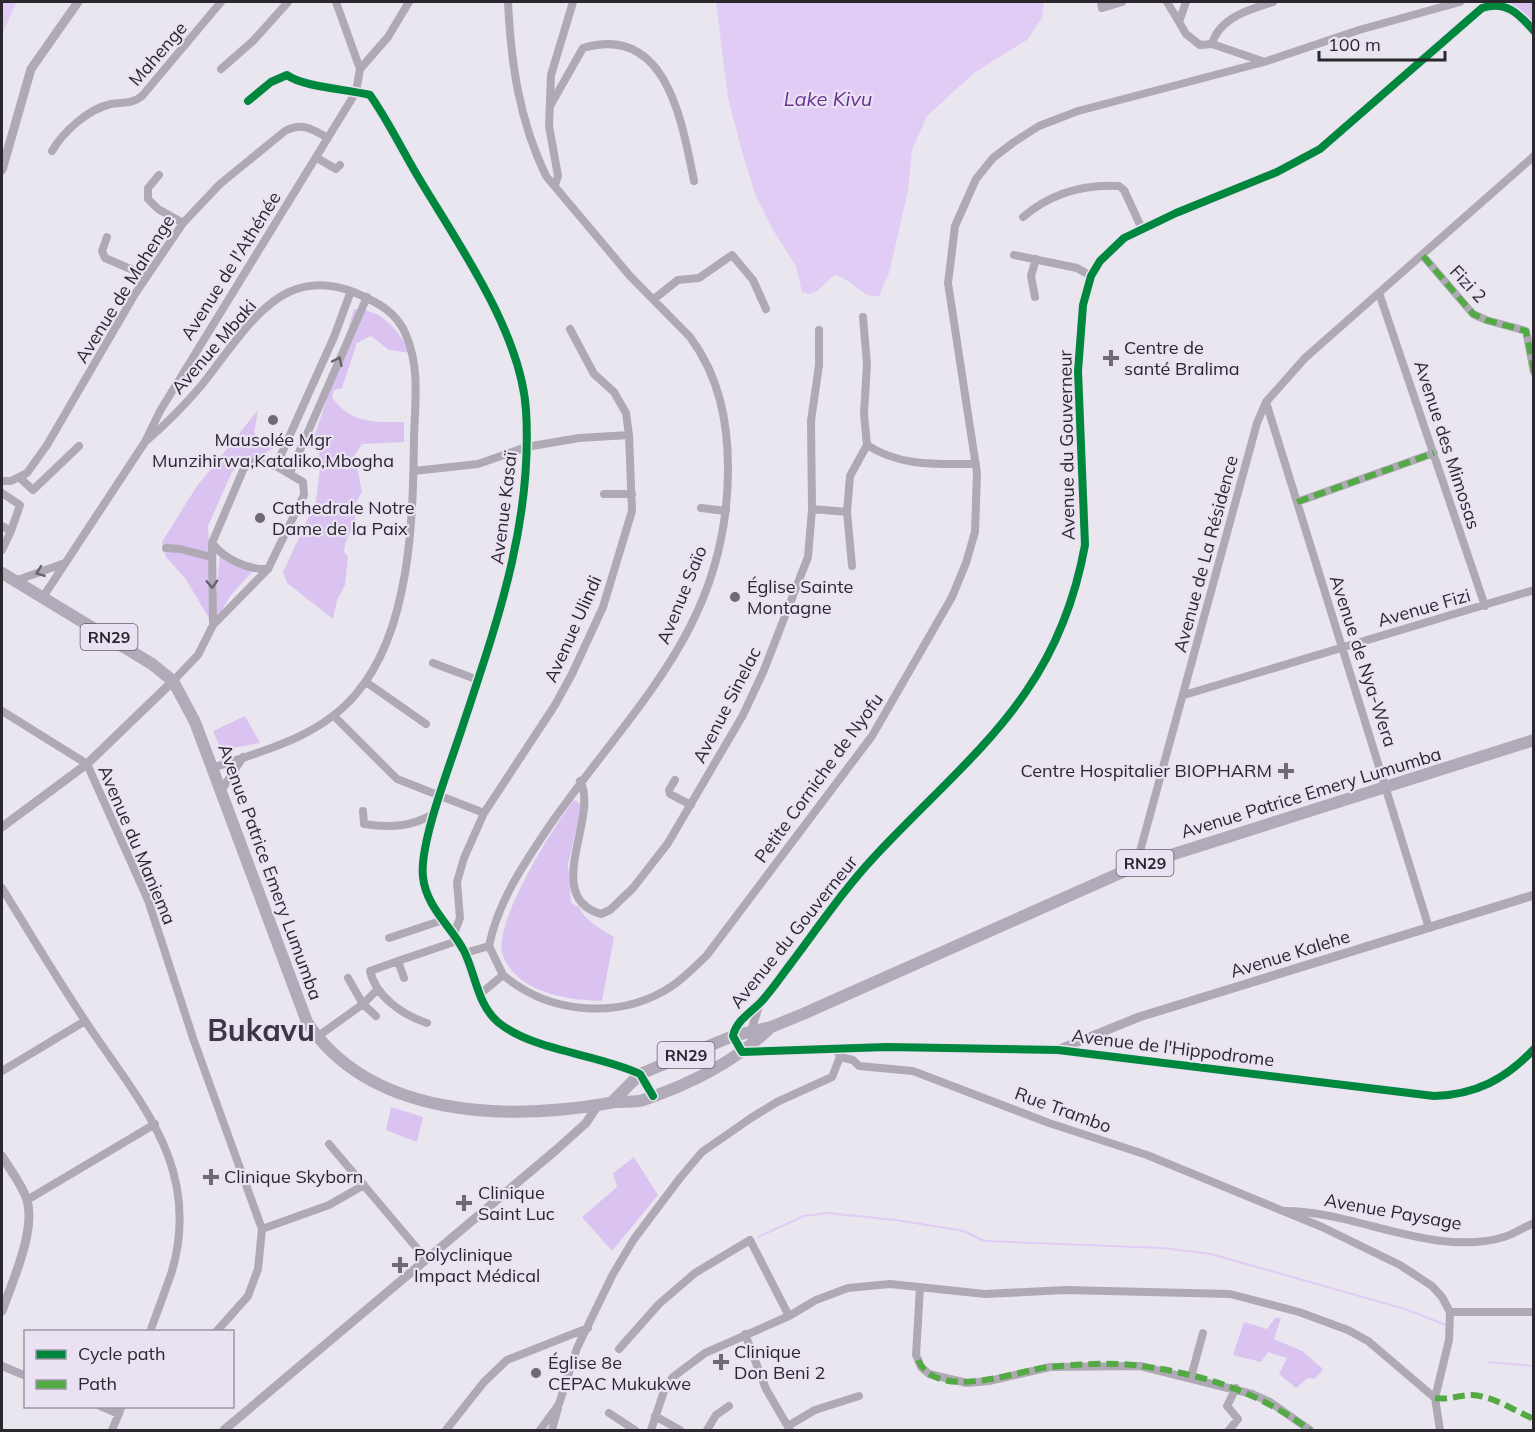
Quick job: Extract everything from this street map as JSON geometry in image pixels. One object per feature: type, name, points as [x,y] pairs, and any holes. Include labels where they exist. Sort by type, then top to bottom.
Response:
[{"type":"main road","name":"Avenue Patrice Emery Lumumba","points":[[2,573],[129,650],[173,681],[195,722],[299,1005],[317,1037],[346,1067],[397,1095],[422,1101],[522,1110],[644,1101],[742,1052],[753,1037],[771,1027],[878,983],[1136,866],[1533,740]]},
{"type":"main road","name":"Avenue Patrice Emery Lumumba","points":[[612,1102],[640,1074],[733,1036],[753,1037]]},
{"type":"street","points":[[2,170],[31,69],[78,2]]},
{"type":"street","name":"Mahenge","points":[[52,151],[63,135],[95,110],[111,104],[137,100],[142,96],[221,2]]},
{"type":"street","points":[[221,69],[253,41],[288,2]]},
{"type":"street","points":[[336,2],[360,69],[388,37],[409,2]]},
{"type":"street","name":"Avenue Saïo","points":[[489,946],[504,902],[524,863],[580,781],[648,697],[679,650],[716,562],[726,511],[727,445],[719,392],[701,352],[608,251],[546,176],[518,99],[512,70],[508,2]]},
{"type":"street","points":[[555,185],[558,176],[550,137],[551,75],[573,2]]},
{"type":"street","points":[[1101,2],[1102,8],[1122,2]]},
{"type":"street","points":[[1167,2],[1186,34],[1200,45],[1212,44],[1264,62]]},
{"type":"street","points":[[1179,22],[1186,2]]},
{"type":"street","points":[[1212,44],[1215,35],[1235,16],[1273,2]]},
{"type":"street","name":"Petite Corniche de Nyofu","points":[[503,975],[530,994],[564,1006],[627,1006],[671,987],[707,955],[872,736],[952,597],[966,563],[975,532],[976,464],[948,283],[955,226],[976,179],[993,158],[1039,126],[1107,102],[1264,62],[1359,30],[1460,2]]},
{"type":"street","name":"Avenue du Gouverneur","points":[[733,1036],[737,1024],[761,1002],[874,857],[992,739],[1034,683],[1058,637],[1081,571],[1085,545],[1078,371],[1083,305],[1092,276],[1109,250],[1142,229],[1277,172],[1320,149],[1482,8],[1498,3],[1511,8],[1533,31]]},
{"type":"street","points":[[550,106],[584,48],[615,43],[636,51],[660,71],[670,88],[694,181]]},
{"type":"street","name":"Avenue de l'Athénée","points":[[43,597],[145,442],[160,411],[197,349],[318,158],[356,92],[360,69]]},
{"type":"street","points":[[248,101],[271,82],[287,75],[296,82],[356,92]]},
{"type":"street","name":"Avenue Kasaï","points":[[356,92],[370,95],[377,105],[487,294],[509,344],[526,407],[526,447],[513,566],[440,794],[422,873],[425,889],[440,921],[465,953],[479,995],[498,1023],[517,1034],[544,1044],[600,1058],[640,1074]]},
{"type":"street","name":"Avenue de Mahenge","points":[[20,478],[27,473],[47,446],[147,276],[183,223],[220,183],[285,131],[296,125],[304,126],[328,138]]},
{"type":"street","points":[[1379,293],[1533,156]]},
{"type":"street","points":[[318,158],[336,169],[340,165]]},
{"type":"street","points":[[159,175],[148,188],[148,199],[158,209],[183,223]]},
{"type":"street","points":[[1023,217],[1042,201],[1062,193],[1119,186],[1124,190],[1142,229]]},
{"type":"street","points":[[107,237],[102,251],[105,258],[147,276]]},
{"type":"street","points":[[654,299],[678,280],[699,278],[732,255],[753,280],[766,309]]},
{"type":"street","points":[[1014,255],[1077,268],[1092,276]]},
{"type":"street","name":"Fizi 2","points":[[1423,256],[1473,314],[1486,320],[1526,330],[1533,372]]},
{"type":"street","points":[[1035,297],[1031,276],[1036,259]]},
{"type":"street","name":"Avenue Mbaki","points":[[145,442],[169,422],[251,324],[277,298],[303,287],[319,285],[351,291],[367,297],[389,309],[406,333],[414,355],[416,373],[409,562],[396,611],[381,654],[366,682],[334,716],[285,743],[212,768]]},
{"type":"street","points":[[276,466],[334,337],[351,291]]},
{"type":"street","name":"Avenue de La Résidence","points":[[1136,866],[1257,423],[1266,402],[1305,358],[1379,293]]},
{"type":"street","name":"Avenue des Mimosas","points":[[1379,293],[1485,606]]},
{"type":"street","points":[[290,473],[323,393],[367,297]]},
{"type":"street","points":[[852,566],[848,512],[850,476],[867,446],[864,414],[867,354],[864,316]]},
{"type":"street","name":"Avenue Ulindi","points":[[455,938],[460,918],[459,872],[484,813],[555,705],[603,607],[632,511],[629,435],[622,403],[594,374],[570,328]]},
{"type":"street","name":"Avenue Sinelac","points":[[580,781],[586,800],[574,854],[576,892],[582,903],[601,914],[610,910],[654,864],[743,715],[764,670],[807,557],[812,509],[810,442],[819,365],[819,330]]},
{"type":"street","points":[[334,337],[347,342]]},
{"type":"street","points":[[312,388],[323,393]]},
{"type":"street","name":"Avenue de Nya-Wera","points":[[1266,402],[1429,928]]},
{"type":"street","points":[[414,471],[478,464],[526,447],[579,438],[629,435]]},
{"type":"street","points":[[2,481],[20,478],[33,490],[79,446]]},
{"type":"street","points":[[867,446],[879,453],[906,462],[976,464]]},
{"type":"street","points":[[1297,502],[1434,453]]},
{"type":"street","points":[[2,827],[87,764],[173,681],[198,655],[213,625],[268,569],[304,495],[303,482],[276,466],[255,461],[244,468],[212,543],[213,625]]},
{"type":"street","points":[[2,493],[20,506],[2,550]]},
{"type":"street","points":[[604,494],[632,494]]},
{"type":"street","points":[[701,508],[726,511]]},
{"type":"street","points":[[812,509],[848,512]]},
{"type":"street","points":[[2,526],[11,531]]},
{"type":"street","points":[[212,543],[220,553],[254,570],[268,569]]},
{"type":"street","points":[[166,548],[211,557]]},
{"type":"street","points":[[15,581],[65,563]]},
{"type":"street","name":"Avenue Fizi","points":[[1184,695],[1533,590]]},
{"type":"street","points":[[433,663],[478,680]]},
{"type":"street","points":[[366,682],[426,724]]},
{"type":"street","name":"Avenue du Maniema","points":[[2,711],[87,764],[148,900],[194,1041],[262,1229],[258,1269],[248,1296],[218,1330]]},
{"type":"street","points":[[334,716],[397,778],[484,813]]},
{"type":"street","points":[[221,791],[243,758]]},
{"type":"street","points":[[675,780],[669,790],[670,794],[691,805]]},
{"type":"street","points":[[363,811],[364,824],[403,826],[417,824],[435,813]]},
{"type":"street","points":[[2,888],[85,1021],[155,1124],[173,1167],[178,1202],[178,1234],[172,1270],[151,1330]]},
{"type":"street","name":"Avenue Kalehe","points":[[1058,1050],[1139,1017],[1533,896]]},
{"type":"street","points":[[389,938],[440,921]]},
{"type":"street","points":[[427,1023],[412,1018],[377,990],[370,971],[455,938]]},
{"type":"street","points":[[465,953],[489,946],[503,975],[479,995]]},
{"type":"street","points":[[398,962],[404,978]]},
{"type":"street","points":[[348,978],[363,1004],[376,1016]]},
{"type":"street","points":[[317,1037],[363,1004],[377,990]]},
{"type":"street","points":[[753,1037],[761,1002]]},
{"type":"street","points":[[2,1071],[85,1021]]},
{"type":"street","points":[[733,1036],[742,1052]]},
{"type":"street","name":"Avenue de l'Hippodrome","points":[[753,1037],[794,1049]]},
{"type":"street","name":"Avenue de l'Hippodrome","points":[[742,1052],[794,1049],[838,1053],[959,1047],[1058,1050],[1434,1096],[1463,1094],[1481,1088],[1514,1070],[1533,1048]]},
{"type":"street","points":[[552,1431],[577,1348],[588,1328],[597,1303],[634,1239],[702,1152],[777,1102],[832,1077],[838,1053]]},
{"type":"street","name":"Rue Trambo","points":[[838,1053],[871,1069],[913,1071],[954,1085],[1049,1123],[1147,1155],[1322,1227],[1400,1265],[1432,1286],[1442,1297],[1450,1312]]},
{"type":"street","points":[[640,1074],[653,1096]]},
{"type":"street","points":[[224,1431],[556,1150],[586,1123],[598,1105]]},
{"type":"street","points":[[27,1200],[155,1124]]},
{"type":"street","points":[[329,1144],[426,1259]]},
{"type":"street","points":[[2,1156],[27,1200],[28,1229],[2,1311]]},
{"type":"street","points":[[262,1229],[329,1205],[364,1185]]},
{"type":"street","name":"Avenue Paysage","points":[[1281,1211],[1303,1211],[1393,1231],[1460,1242],[1504,1237],[1533,1223]]},
{"type":"street","points":[[619,1349],[659,1304],[666,1301],[695,1274],[750,1240],[789,1316]]},
{"type":"street","points":[[651,1431],[664,1390],[673,1377],[705,1353],[789,1316],[816,1300],[848,1288],[890,1284],[985,1294],[1066,1290],[1230,1294],[1299,1312],[1348,1330],[1368,1341],[1435,1398]]},
{"type":"street","points":[[920,1287],[916,1355],[921,1367],[929,1374],[967,1383],[989,1382],[1050,1367],[1115,1364],[1140,1366],[1236,1388],[1270,1402],[1310,1431]]},
{"type":"street","points":[[1440,1431],[1435,1398],[1449,1340],[1450,1312],[1533,1312]]},
{"type":"street","points":[[446,1431],[484,1382],[507,1360],[588,1328]]},
{"type":"street","points":[[1191,1377],[1203,1333]]},
{"type":"street","points":[[746,1334],[766,1389],[789,1429],[815,1410],[859,1396]]},
{"type":"street","points":[[2,1366],[24,1375]]},
{"type":"street","points":[[1229,1431],[1238,1419],[1227,1406],[1236,1388]]},
{"type":"street","points":[[540,1431],[559,1404]]},
{"type":"street","points":[[707,1431],[716,1415],[729,1406]]},
{"type":"street","points":[[105,1408],[120,1411],[112,1431]]},
{"type":"street","points":[[609,1413],[635,1431]]},
{"type":"street","points":[[655,1416],[680,1431]]},
{"type":"shaded area","points":[[1494,2],[1533,2],[1533,31],[1506,7]]},
{"type":"shaded area","points":[[354,309],[373,313],[388,322],[401,336],[411,353],[389,350],[371,336],[357,343],[342,388],[334,390],[332,397],[339,406],[355,417],[373,421],[404,422],[404,442],[362,444],[355,455],[362,492],[355,504],[355,520],[345,544],[344,552],[348,556],[345,585],[337,600],[333,619],[287,583],[283,572],[316,501],[321,460],[314,437]]},
{"type":"shaded area","points":[[258,410],[254,433],[267,445],[285,441],[257,458],[244,461],[232,472],[208,526],[214,619],[220,553],[254,570],[231,595],[213,625],[185,578],[166,557],[162,542],[197,486]]},
{"type":"shaded area","points":[[245,716],[260,743],[221,750],[213,731]]},
{"type":"shaded area","points":[[574,800],[582,805],[568,864],[571,903],[579,907],[594,924],[614,937],[602,1001],[574,999],[545,992],[520,978],[510,969],[503,956],[502,941],[506,922],[515,900],[526,876]]},
{"type":"shaded area","points":[[391,1107],[423,1117],[417,1142],[386,1130]]},
{"type":"shaded area","points":[[634,1157],[658,1195],[612,1251],[582,1217],[617,1187],[613,1173]]},
{"type":"shaded area","points":[[1275,1318],[1281,1318],[1274,1339],[1302,1351],[1323,1369],[1315,1379],[1308,1378],[1296,1388],[1279,1374],[1287,1358],[1268,1352],[1261,1362],[1233,1355],[1244,1322],[1267,1329]]},
{"type":"water","points":[[2,2],[17,2],[2,34]]},
{"type":"water","name":"Lake Kivu","points":[[716,2],[1044,2],[1042,18],[1027,40],[974,73],[927,116],[912,150],[908,191],[889,273],[879,296],[868,295],[834,275],[816,292],[809,294],[802,292],[796,266],[773,230],[755,194],[741,148],[728,98]]},
{"type":"waterway","points":[[758,1237],[804,1216],[827,1213],[896,1220],[964,1231],[984,1241],[1162,1248],[1211,1254],[1405,1309],[1446,1325]]},
{"type":"waterway","points":[[1488,1362],[1534,1366]]},
{"type":"marked path","points":[[1423,256],[1473,314],[1526,331],[1534,372]]},
{"type":"marked path","points":[[1297,502],[1434,453]]},
{"type":"marked path","points":[[918,1360],[928,1373],[942,1380],[960,1382],[979,1381],[1036,1369],[1084,1364],[1131,1365],[1188,1374],[1251,1395],[1310,1430]]},
{"type":"marked path","points":[[1435,1398],[1480,1396],[1534,1419]]},
{"type":"cycle path","points":[[1534,31],[1517,14],[1505,7],[1482,8],[1320,149],[1277,172],[1176,213],[1124,238],[1100,261],[1091,276],[1083,305],[1078,371],[1085,545],[1072,597],[1055,642],[1033,682],[1007,718],[864,868],[761,1002],[740,1022],[733,1036],[742,1052],[887,1047],[1058,1050],[1434,1096],[1476,1089],[1489,1083],[1512,1069],[1534,1049]]},
{"type":"cycle path","points":[[248,101],[271,82],[287,75],[314,85],[370,95],[486,290],[501,321],[522,381],[526,410],[527,452],[524,493],[518,534],[499,613],[430,825],[423,863],[425,888],[434,907],[464,951],[481,999],[499,1023],[530,1040],[640,1074],[653,1096]]},
{"type":"place","name":"Centre de santé Bralima","points":[[1111,358]]},
{"type":"place","name":"Mausolée Mgr Munzihirwa,Kataliko,Mbogha","points":[[273,420]]},
{"type":"place","name":"Cathedrale Notre Dame de la Paix","points":[[260,518]]},
{"type":"place","name":"Église Sainte Montagne","points":[[735,597]]},
{"type":"place","name":"Centre Hospitalier BIOPHARM","points":[[1286,771]]},
{"type":"place","name":"Clinique Skyborn","points":[[211,1177]]},
{"type":"place","name":"Clinique Saint Luc","points":[[464,1203]]},
{"type":"place","name":"Polyclinique Impact Médical","points":[[400,1265]]},
{"type":"place","name":"Clinique Don Beni 2","points":[[721,1362]]},
{"type":"place","name":"Église 8e CEPAC Mukukwe","points":[[536,1373]]},
{"type":"district","name":"Bukavu","points":[[261,1031]]}]
